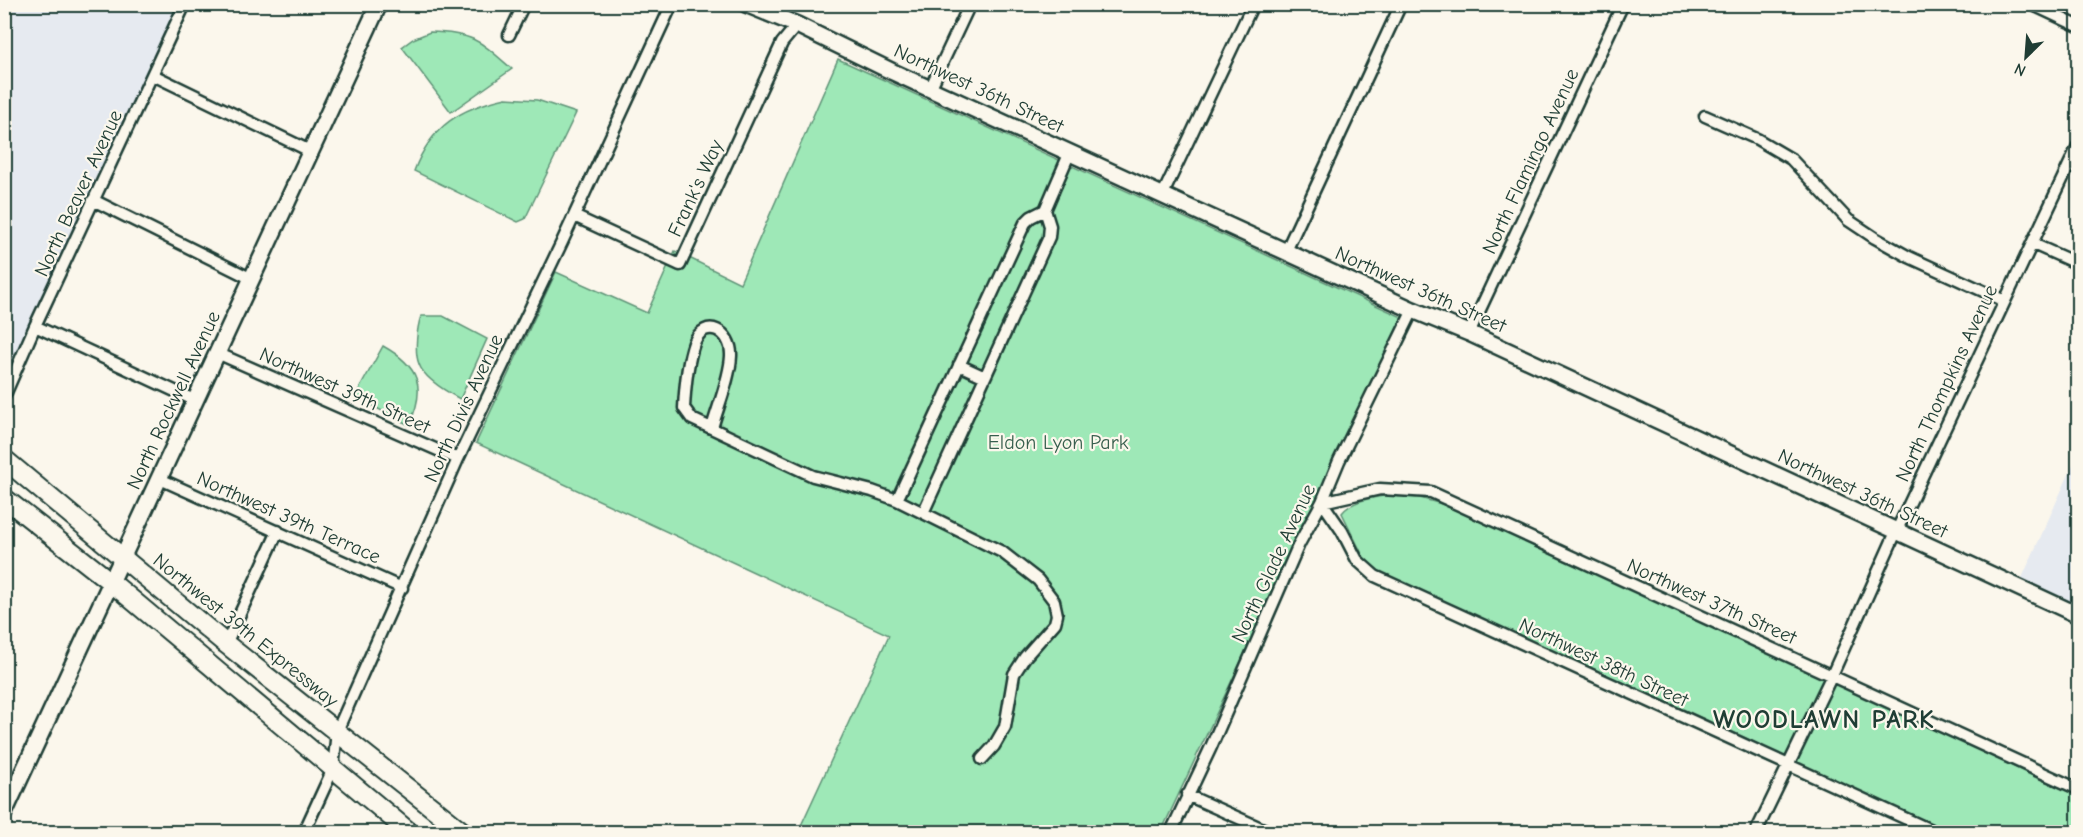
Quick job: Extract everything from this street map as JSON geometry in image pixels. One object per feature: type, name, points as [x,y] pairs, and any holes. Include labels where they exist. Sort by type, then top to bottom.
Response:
[{"type":"highway","name":"Northwest 39th Expressway","points":[[4,459],[226,644],[463,832]]},
{"type":"highway","points":[[4,498],[112,583],[409,832]]},
{"type":"street","name":"North Beaver Avenue","points":[[4,397],[185,4]]},
{"type":"street","name":"North Rockwell Avenue","points":[[4,813],[379,4]]},
{"type":"street","points":[[509,35],[524,4]]},
{"type":"street","name":"North Divis Avenue","points":[[304,832],[333,769],[337,731],[458,459],[672,4]]},
{"type":"street","name":"Northwest 36th Street","points":[[746,4],[797,25],[930,89],[1413,310],[1469,333],[2079,615]]},
{"type":"street","points":[[930,89],[970,4]]},
{"type":"street","points":[[1162,194],[1253,4]]},
{"type":"street","points":[[1286,251],[1401,4]]},
{"type":"street","name":"North Flamingo Avenue","points":[[1469,333],[1623,4]]},
{"type":"street","points":[[2031,4],[2079,26]]},
{"type":"street","name":"Frank's Way","points":[[574,216],[680,265],[782,43],[797,25]]},
{"type":"street","points":[[153,75],[310,151]]},
{"type":"street","points":[[1705,116],[1756,139],[1791,159],[1848,220],[1875,238],[2005,301]]},
{"type":"street","name":"North Thompkins Avenue","points":[[1756,832],[1832,675],[1896,532],[2079,146]]},
{"type":"street","points":[[897,500],[1025,224],[1045,210],[1070,152]]},
{"type":"street","points":[[93,200],[252,279]]},
{"type":"street","points":[[923,513],[1049,237],[1050,226],[1045,210]]},
{"type":"street","points":[[2033,244],[2079,264]]},
{"type":"street","name":"North Glade Avenue","points":[[1170,832],[1211,747],[1299,544],[1322,501],[1339,460],[1413,310]]},
{"type":"street","points":[[35,326],[194,400]]},
{"type":"street","points":[[712,428],[731,355],[729,341],[721,331],[712,329],[702,333],[695,342],[685,390],[684,408],[692,419],[813,476],[897,500],[1002,552],[1038,580],[1054,601],[1057,615],[1055,623],[1024,657],[1014,674],[1005,727],[994,746],[982,759]]},
{"type":"street","name":"Northwest 39th Street","points":[[217,353],[458,459]]},
{"type":"street","points":[[959,365],[986,377]]},
{"type":"street","name":"Northwest 39th Terrace","points":[[160,479],[402,588]]},
{"type":"street","name":"Northwest 37th Street","points":[[1322,501],[1380,489],[1431,492],[2079,789]]},
{"type":"street","name":"Northwest 38th Street","points":[[1322,501],[1342,531],[1356,560],[1375,576],[1935,832]]},
{"type":"street","points":[[226,644],[278,531]]},
{"type":"street","points":[[1187,795],[1270,832]]},
{"type":"shaded area","points":[[5,5],[180,5],[5,379]]},
{"type":"shaded area","points":[[2078,454],[2078,606],[2021,580]]},
{"type":"green space","points":[[430,32],[457,34],[476,40],[512,69],[451,112],[402,47],[413,39]]},
{"type":"green space","name":"Eldon Lyon Park","points":[[838,59],[1402,317],[1161,832],[798,832],[889,635],[476,443],[556,272],[647,313],[675,251],[740,283]]},
{"type":"green space","points":[[506,98],[537,100],[576,113],[525,219],[518,222],[414,171],[429,142],[449,121],[475,107]]},
{"type":"green space","points":[[421,316],[443,316],[487,339],[460,399],[431,380],[419,364],[417,340]]},
{"type":"green space","points":[[383,346],[405,361],[416,379],[418,399],[409,425],[359,399],[357,393]]},
{"type":"green space","points":[[1388,495],[1420,498],[1449,506],[1557,557],[1834,680],[2035,777],[2078,795],[2078,832],[1951,832],[1794,764],[1748,739],[1665,701],[1391,581],[1365,560],[1342,513],[1357,502]]},
{"type":"district","name":"WOODLAWN PARK","points":[[1824,719]]}]
